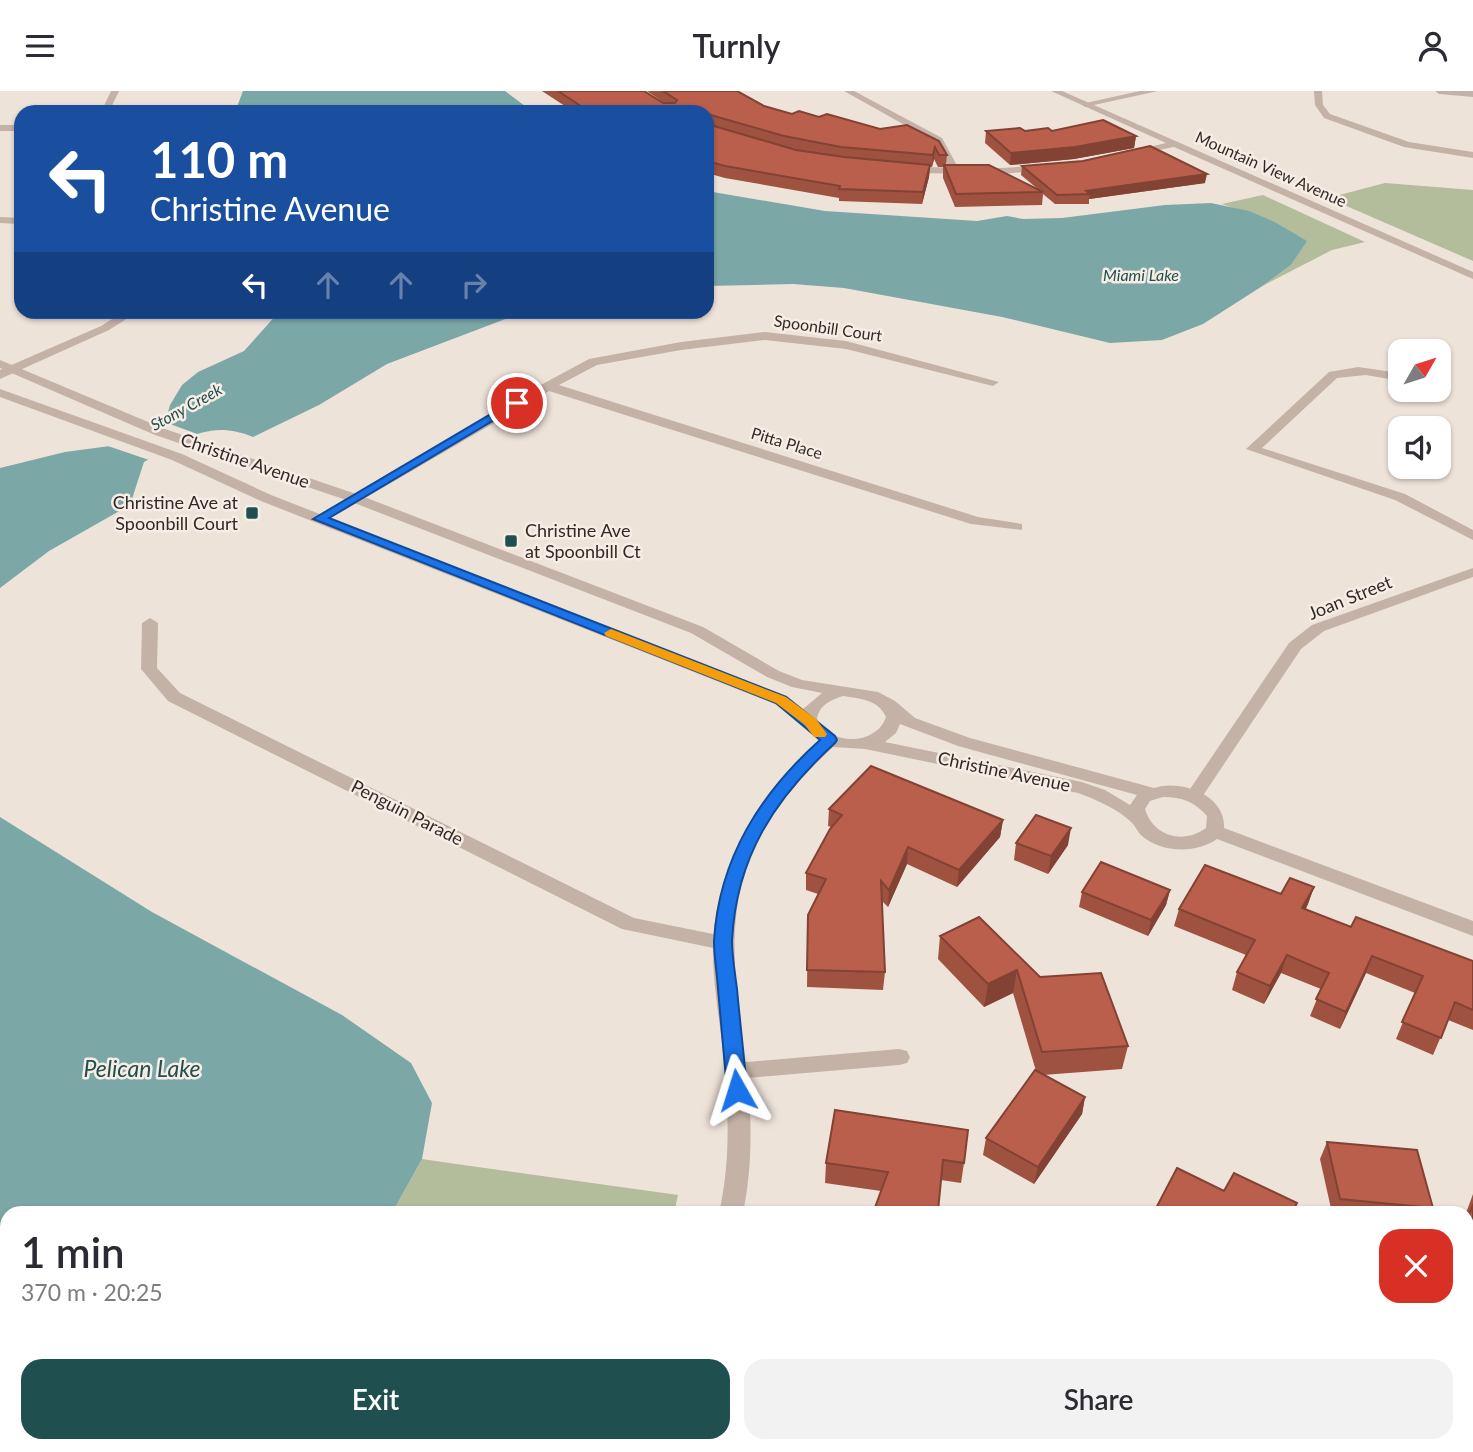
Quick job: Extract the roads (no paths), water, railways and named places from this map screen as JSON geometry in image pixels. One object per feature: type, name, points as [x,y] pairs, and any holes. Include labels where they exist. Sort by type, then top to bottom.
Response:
[{"type":"street","points":[[848,91],[939,140],[955,171]]},
{"type":"street","name":"Mountain View Avenue","points":[[1055,91],[1473,277]]},
{"type":"street","points":[[1085,104],[1154,91]]},
{"type":"street","points":[[1318,91],[1319,105],[1328,115],[1407,145],[1473,155]]},
{"type":"street","points":[[1438,91],[1473,94]]},
{"type":"street","points":[[1119,157],[1176,144]]},
{"type":"street","points":[[902,169],[955,171],[1055,167]]},
{"type":"street","points":[[0,375],[7,366],[105,328],[120,319]]},
{"type":"street","name":"Spoonbill Court","points":[[319,519],[593,362],[681,346],[765,336],[846,345],[993,382]]},
{"type":"street","name":"Christine Avenue","points":[[7,366],[198,446],[354,498],[697,630],[773,674],[798,684],[842,691]]},
{"type":"street","points":[[1388,374],[1370,369],[1349,370],[1333,375],[1253,449],[1400,497],[1473,535]]},
{"type":"street","name":"Pitta Place","points":[[548,386],[976,521],[1017,527]]},
{"type":"street","name":"Christine Avenue","points":[[0,393],[177,457],[319,519],[781,700],[810,722]]},
{"type":"street","name":"Joan Street","points":[[1194,796],[1295,646],[1318,628],[1473,572]]},
{"type":"street","name":"Penguin Parade","points":[[150,623],[149,669],[174,697],[629,924],[723,943]]},
{"type":"street","points":[[842,691],[873,695],[887,702],[894,711],[896,721],[891,732],[866,744],[843,744],[816,731],[810,722],[810,711],[814,704],[826,696],[842,691]]},
{"type":"street","name":"Christine Avenue","points":[[894,711],[909,722],[964,742],[1152,793]]},
{"type":"street","points":[[733,1206],[738,1183],[741,1128],[723,943],[728,897],[742,853],[770,802],[801,766],[830,740]]},
{"type":"street","name":"Christine Avenue","points":[[866,744],[1082,788],[1099,794],[1137,817]]},
{"type":"street","points":[[1172,791],[1194,796],[1204,801],[1216,816],[1215,831],[1199,842],[1174,842],[1149,833],[1137,817],[1136,809],[1139,802],[1152,793],[1172,791]]},
{"type":"street","points":[[1215,831],[1473,929]]},
{"type":"street","points":[[736,1071],[899,1057]]},
{"type":"water","points":[[243,91],[505,91],[524,105],[238,105]]},
{"type":"water","name":"Miami Lake","points":[[714,192],[825,211],[977,221],[1007,216],[1023,219],[1062,218],[1165,205],[1211,203],[1249,211],[1275,222],[1307,241],[1291,265],[1264,285],[1203,324],[1162,340],[1110,343],[1002,317],[844,288],[793,284],[714,286]]},
{"type":"water","name":"Stony Creek","points":[[273,319],[506,319],[387,364],[319,405],[253,437],[223,430],[209,431],[183,440],[144,462],[130,505],[49,551],[0,588],[0,468],[65,452],[110,446],[166,420],[170,405],[182,385],[198,372],[244,351]]},
{"type":"water","name":"Pelican Lake","points":[[0,817],[152,912],[342,1015],[411,1063],[432,1103],[422,1159],[396,1206],[0,1206]]},
{"type":"place","name":"Christine Ave at Spoonbill Court","points":[[252,513]]},
{"type":"place","name":"Christine Ave at Spoonbill Ct","points":[[511,541]]}]
